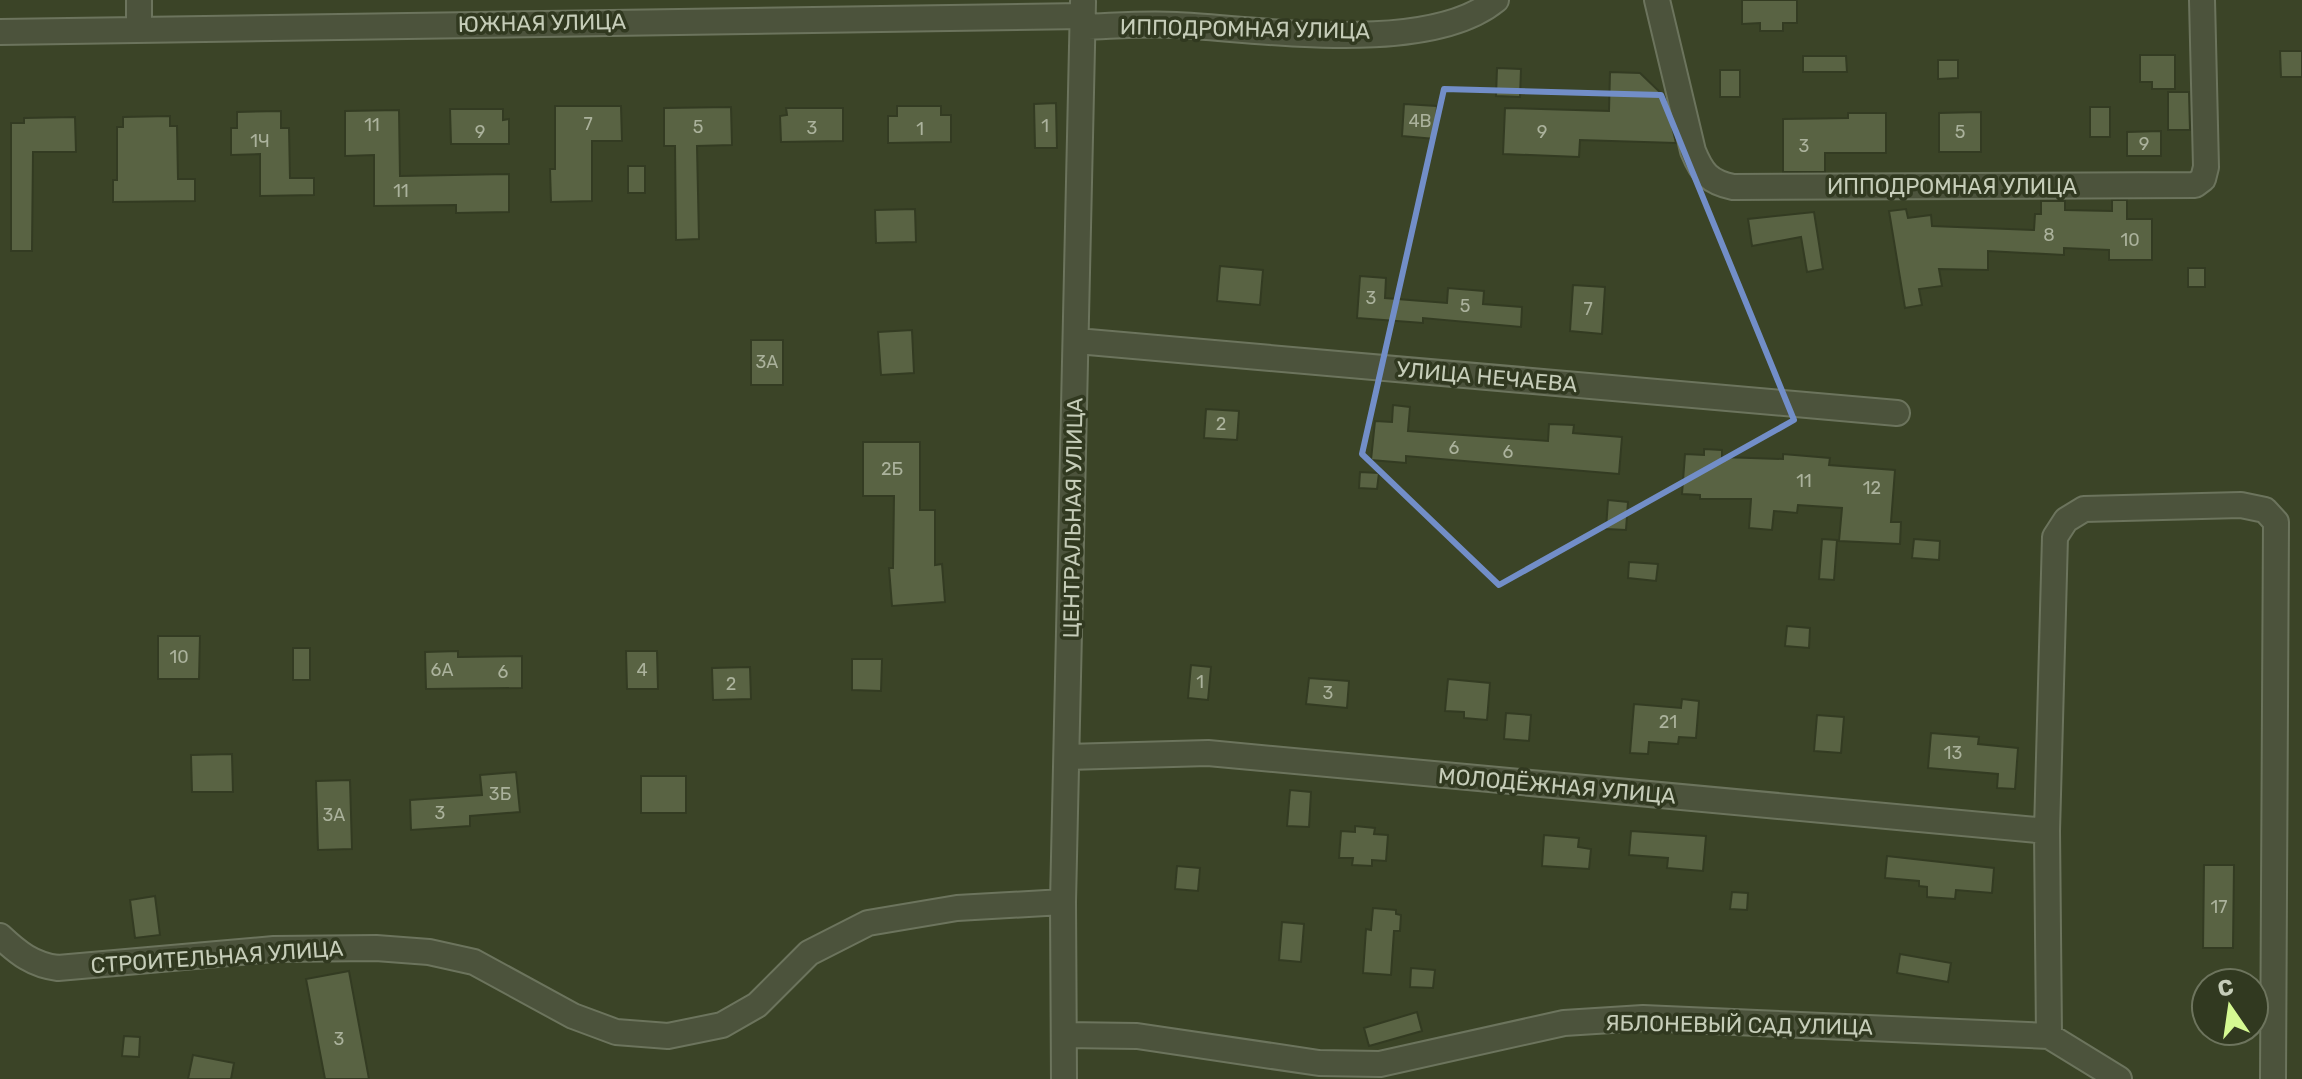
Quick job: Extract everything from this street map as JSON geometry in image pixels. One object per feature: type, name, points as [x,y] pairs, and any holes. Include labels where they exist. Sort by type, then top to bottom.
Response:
[{"type":"street","points":[[139,0],[139,28]]},
{"type":"street","name":"ИППОДРОМНАЯ УЛИЦА","points":[[1083,14],[1298,34],[1372,34],[1416,30],[1462,20],[1496,0]]},
{"type":"street","name":"ИППОДРОМНАЯ УЛИЦА","points":[[1657,0],[1693,151],[1702,171],[1715,183],[1733,187],[2195,185],[2203,179],[2206,167],[2202,0]]},
{"type":"street","name":"ЮЖНАЯ УЛИЦА","points":[[0,32],[1083,14]]},
{"type":"street","name":"ЦЕНТРАЛЬНАЯ УЛИЦА","points":[[1064,1079],[1063,902],[1083,14]]},
{"type":"street","name":"УЛИЦА НЕЧАЕВА","points":[[1077,341],[1897,413]]},
{"type":"street","points":[[2049,1036],[2047,831],[2055,537],[2066,520],[2084,509],[2241,505],[2265,510],[2276,522],[2273,1079]]},
{"type":"street","name":"МОЛОДЁЖНАЯ УЛИЦА","points":[[1067,757],[1208,753],[2047,831]]},
{"type":"street","name":"СТРОИТЕЛЬНАЯ УЛИЦА","points":[[0,936],[30,960],[58,968],[274,949],[376,948],[429,952],[474,962],[573,1016],[616,1032],[668,1036],[722,1025],[757,1005],[809,953],[868,923],[957,908],[1063,902]]},
{"type":"street","name":"ЯБЛОНЕВЫЙ САД УЛИЦА","points":[[1065,1035],[1137,1036],[1319,1063],[1380,1064],[1564,1023],[1643,1018],[2049,1036],[2119,1079]]},
{"type":"highlighted area","points":[[1444,89],[1661,95],[1794,420],[1499,585],[1362,454]]},
{"type":"building","points":[[1742,0],[1797,0],[1797,23],[1783,23],[1783,31],[1760,31],[1760,23],[1742,24]]},
{"type":"building","points":[[2280,51],[2302,51],[2302,77],[2281,77]]},
{"type":"building","points":[[2140,55],[2175,55],[2175,89],[2152,89],[2152,82],[2140,82]]},
{"type":"building","points":[[1803,56],[1846,56],[1847,72],[1803,72]]},
{"type":"building","points":[[1938,60],[1958,60],[1958,78],[1938,79]]},
{"type":"building","points":[[1497,68],[1521,69],[1520,97],[1496,96]]},
{"type":"building","points":[[1720,70],[1740,70],[1740,97],[1720,97]]},
{"type":"building","points":[[1610,72],[1640,73],[1665,97],[1676,143],[1580,140],[1579,157],[1503,154],[1505,108],[1609,111]]},
{"type":"building","points":[[2168,92],[2189,92],[2190,130],[2168,130]]},
{"type":"building","points":[[1056,103],[1057,148],[1035,148],[1034,104]]},
{"type":"building","points":[[1404,104],[1437,106],[1435,139],[1402,136]]},
{"type":"building","points":[[555,106],[621,106],[622,141],[592,141],[592,201],[551,202],[550,169],[555,169]]},
{"type":"building","points":[[897,106],[941,106],[941,115],[951,115],[951,142],[888,143],[888,116],[897,116]]},
{"type":"building","points":[[731,107],[732,145],[697,146],[699,239],[676,240],[675,146],[664,146],[664,108]]},
{"type":"building","points":[[2090,107],[2110,107],[2110,137],[2090,137]]},
{"type":"building","points":[[786,108],[843,108],[843,141],[781,142],[780,116],[787,115]]},
{"type":"building","points":[[450,109],[503,109],[503,120],[509,119],[509,144],[451,144]]},
{"type":"building","points":[[399,110],[400,176],[509,174],[509,212],[456,213],[456,205],[374,206],[374,155],[345,156],[345,111]]},
{"type":"building","points":[[281,111],[281,128],[289,128],[290,178],[314,178],[314,195],[260,196],[260,154],[231,155],[231,128],[237,128],[237,112]]},
{"type":"building","points":[[1981,112],[1981,152],[1939,152],[1939,113]]},
{"type":"building","points":[[1848,113],[1886,113],[1886,153],[1825,153],[1825,172],[1783,172],[1783,119],[1848,118]]},
{"type":"building","points":[[170,116],[170,126],[177,126],[178,179],[195,179],[195,201],[113,202],[113,180],[117,180],[117,127],[123,127],[123,117]]},
{"type":"building","points":[[75,117],[76,152],[33,152],[32,251],[11,251],[11,123],[24,123],[24,118]]},
{"type":"building","points":[[2161,131],[2161,156],[2127,156],[2127,132]]},
{"type":"building","points":[[628,166],[645,166],[645,193],[628,193]]},
{"type":"building","points":[[2112,200],[2127,200],[2127,219],[2152,219],[2152,260],[2109,260],[2109,250],[2064,248],[2064,255],[1988,251],[1988,270],[1939,269],[1942,286],[1919,289],[1922,305],[1905,308],[1889,211],[1906,209],[1908,218],[1931,215],[1932,226],[2034,230],[2035,214],[2041,214],[2041,201],[2065,201],[2065,210],[2112,211]]},
{"type":"building","points":[[915,209],[916,242],[876,243],[875,210]]},
{"type":"building","points":[[1814,212],[1823,269],[1807,272],[1801,237],[1752,246],[1748,219]]},
{"type":"building","points":[[1220,266],[1263,270],[1260,305],[1217,301]]},
{"type":"building","points":[[2188,268],[2205,268],[2205,287],[2188,287]]},
{"type":"building","points":[[1360,276],[1386,278],[1385,298],[1447,303],[1448,288],[1484,291],[1483,304],[1522,307],[1521,327],[1423,318],[1423,323],[1357,318]]},
{"type":"building","points":[[1573,285],[1605,287],[1602,334],[1570,331]]},
{"type":"building","points":[[912,330],[914,373],[881,375],[878,332]]},
{"type":"building","points":[[751,340],[783,340],[783,385],[751,385]]},
{"type":"building","points":[[1393,405],[1410,407],[1408,431],[1548,441],[1549,424],[1574,425],[1573,433],[1622,437],[1619,474],[1406,456],[1406,463],[1371,460],[1375,421],[1392,422]]},
{"type":"building","points":[[1206,409],[1239,411],[1237,440],[1204,438]]},
{"type":"building","points":[[863,442],[920,442],[920,510],[935,510],[935,565],[942,564],[945,602],[892,606],[889,568],[893,568],[894,496],[863,496]]},
{"type":"building","points":[[1704,449],[1722,450],[1722,457],[1783,459],[1783,454],[1830,458],[1829,465],[1895,470],[1891,522],[1901,522],[1900,544],[1839,541],[1842,508],[1798,505],[1797,513],[1774,511],[1772,530],[1749,528],[1751,499],[1700,499],[1700,495],[1682,494],[1685,454],[1704,455]]},
{"type":"building","points":[[1360,472],[1379,473],[1377,489],[1359,488]]},
{"type":"building","points":[[1608,500],[1628,502],[1626,530],[1606,529]]},
{"type":"building","points":[[1822,539],[1837,540],[1834,580],[1819,579]]},
{"type":"building","points":[[1914,539],[1940,541],[1939,560],[1912,558]]},
{"type":"building","points":[[1629,562],[1658,564],[1656,581],[1628,578]]},
{"type":"building","points":[[1787,626],[1810,628],[1809,648],[1785,646]]},
{"type":"building","points":[[158,636],[200,636],[199,679],[158,679]]},
{"type":"building","points":[[293,648],[310,648],[310,680],[293,680]]},
{"type":"building","points":[[458,651],[458,657],[522,656],[522,688],[426,689],[425,652]]},
{"type":"building","points":[[626,651],[657,651],[658,689],[627,689]]},
{"type":"building","points":[[852,659],[882,659],[881,691],[852,690]]},
{"type":"building","points":[[1191,665],[1211,667],[1208,700],[1188,698]]},
{"type":"building","points":[[750,667],[751,699],[713,700],[712,668]]},
{"type":"building","points":[[1309,678],[1349,681],[1347,708],[1306,704]]},
{"type":"building","points":[[1448,679],[1490,683],[1487,720],[1464,718],[1464,712],[1445,711]]},
{"type":"building","points":[[1682,699],[1699,701],[1696,738],[1679,737],[1678,744],[1649,742],[1648,754],[1630,753],[1634,704],[1681,708]]},
{"type":"building","points":[[1506,713],[1531,715],[1529,741],[1504,739]]},
{"type":"building","points":[[1817,715],[1844,717],[1841,753],[1814,751]]},
{"type":"building","points":[[1931,733],[1979,737],[1978,744],[2018,748],[2015,789],[1997,788],[1998,774],[1928,768]]},
{"type":"building","points":[[232,754],[233,792],[192,792],[191,755]]},
{"type":"building","points":[[516,772],[520,812],[470,816],[470,826],[411,830],[410,800],[482,795],[480,775]]},
{"type":"building","points":[[641,776],[686,776],[686,813],[641,813]]},
{"type":"building","points":[[350,780],[352,849],[318,850],[316,781]]},
{"type":"building","points":[[1290,790],[1311,792],[1309,827],[1287,826]]},
{"type":"building","points":[[1355,826],[1375,828],[1374,834],[1388,835],[1386,861],[1372,860],[1372,866],[1352,865],[1353,858],[1339,858],[1341,831],[1355,832]]},
{"type":"building","points":[[1631,831],[1706,836],[1703,871],[1667,868],[1668,858],[1629,855]]},
{"type":"building","points":[[1544,835],[1579,838],[1578,847],[1591,849],[1589,869],[1542,866]]},
{"type":"building","points":[[1887,856],[1994,868],[1992,893],[1956,890],[1955,899],[1927,897],[1927,887],[1919,886],[1919,881],[1885,878]]},
{"type":"building","points":[[2204,865],[2234,865],[2233,948],[2203,948]]},
{"type":"building","points":[[1177,866],[1200,868],[1198,891],[1175,889]]},
{"type":"building","points":[[1732,892],[1748,893],[1747,910],[1730,909]]},
{"type":"building","points":[[155,896],[160,935],[135,938],[130,900]]},
{"type":"building","points":[[1373,908],[1396,910],[1396,914],[1401,915],[1400,931],[1394,931],[1391,975],[1363,973],[1366,929],[1371,930]]},
{"type":"building","points":[[1282,922],[1304,924],[1301,962],[1279,960]]},
{"type":"building","points":[[1900,954],[1951,963],[1948,982],[1897,973]]},
{"type":"building","points":[[1411,968],[1435,970],[1433,988],[1410,987]]},
{"type":"building","points":[[349,971],[369,1079],[325,1079],[306,979]]},
{"type":"building","points":[[1417,1012],[1422,1031],[1369,1046],[1364,1028]]},
{"type":"building","points":[[124,1036],[140,1037],[139,1057],[122,1056]]},
{"type":"building","points":[[193,1055],[234,1063],[231,1079],[188,1079]]}]
